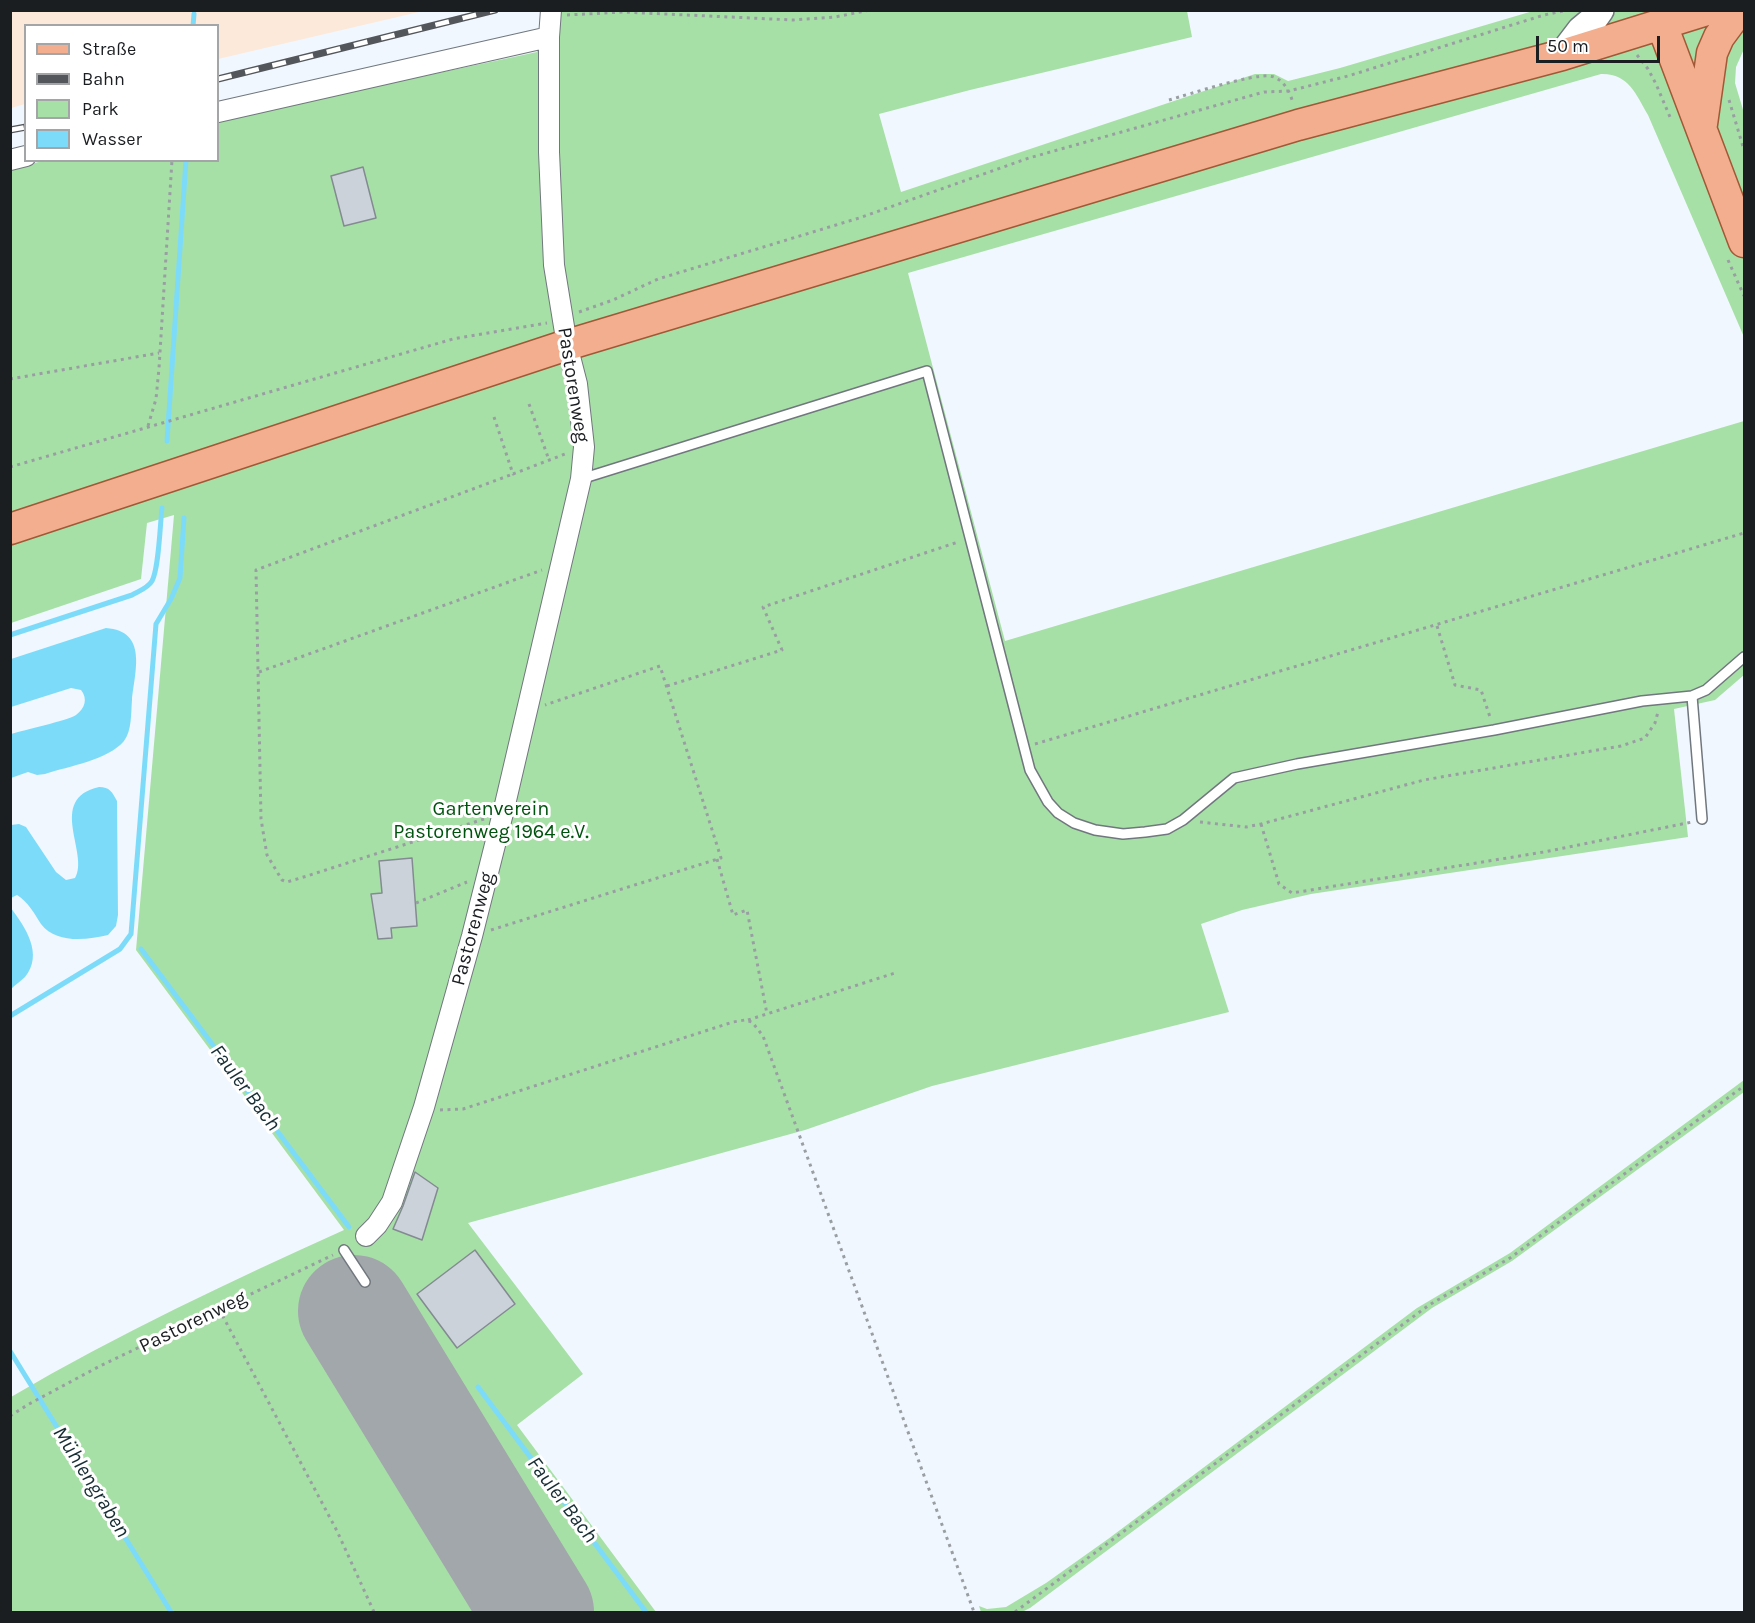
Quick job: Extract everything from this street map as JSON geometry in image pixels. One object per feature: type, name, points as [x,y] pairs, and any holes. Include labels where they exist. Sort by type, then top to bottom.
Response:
[{"type":"main road","points":[[1562,55],[1600,10]]},
{"type":"main road","points":[[10,529],[565,332],[1298,125],[1562,55],[1630,35],[1659,18],[1707,10]]},
{"type":"main road","points":[[1702,128],[1712,53],[1719,37],[1739,10]]},
{"type":"main road","points":[[1659,18],[1702,128],[1736,250]]},
{"type":"street","name":"Pastorenweg","points":[[366,1236],[377,1225],[392,1202],[424,1107],[488,874],[581,479],[584,447],[577,384],[565,332],[554,265],[551,220],[549,37],[551,13]]},
{"type":"street","points":[[219,112],[549,37]]},
{"type":"lane","points":[[581,479],[927,371],[1030,770],[1039,788],[1058,813],[1074,823],[1095,830],[1123,834],[1167,829],[1183,820],[1234,778],[1297,764],[1494,730],[1642,701],[1692,696],[1706,690],[1744,657]]},
{"type":"lane","points":[[1692,696],[1702,819]]},
{"type":"lane","points":[[344,1250],[364,1282]]},
{"type":"path","points":[[551,13],[623,12],[794,20],[835,17],[870,10]]},
{"type":"path","points":[[10,467],[453,339],[544,324],[565,332],[613,300],[658,279],[859,218],[1029,158],[1254,95],[1289,91],[1348,76],[1544,15],[1568,10]]},
{"type":"path","points":[[1630,35],[1638,57],[1656,84],[1672,122]]},
{"type":"path","points":[[1169,100],[1270,76],[1280,81],[1289,91],[1298,125]]},
{"type":"path","points":[[148,426],[156,399],[172,162]]},
{"type":"path","points":[[1736,250],[1744,296]]},
{"type":"path","points":[[10,379],[160,352]]},
{"type":"path","points":[[529,404],[549,460]]},
{"type":"path","points":[[494,417],[513,474]]},
{"type":"path","points":[[503,813],[307,876],[287,882],[282,880],[267,855],[261,819],[256,570],[584,447]]},
{"type":"path","points":[[1025,747],[1744,533]]},
{"type":"path","points":[[667,686],[782,650],[763,607],[971,538]]},
{"type":"path","points":[[259,672],[562,562]]},
{"type":"path","points":[[1437,626],[1455,685],[1481,690],[1494,730]]},
{"type":"path","points":[[472,936],[721,858],[660,666],[527,711]]},
{"type":"path","points":[[1183,820],[1246,827],[1261,825],[1424,780],[1621,746],[1645,738],[1655,723],[1662,699]]},
{"type":"path","points":[[1261,825],[1279,884],[1292,893],[1544,852],[1702,819]]},
{"type":"path","points":[[717,859],[733,915],[747,910],[767,1014]]},
{"type":"path","points":[[416,903],[488,874]]},
{"type":"path","points":[[424,1107],[441,1110],[463,1108],[895,973]]},
{"type":"path","points":[[745,1020],[752,1022],[763,1036],[974,1612]]},
{"type":"path","points":[[1015,1612],[1429,1305],[1510,1258],[1744,1086]]},
{"type":"path","name":"Pastorenweg","points":[[10,1416],[53,1391],[344,1250]]},
{"type":"path","points":[[219,1309],[337,1531],[374,1612]]},
{"type":"shaded area","points":[[11,10],[423,11],[219,59],[219,24],[24,24],[24,104],[11,108]]},
{"type":"green space","name":"Gartenverein Pastorenweg 1964 e.V.","points":[[560,11],[1187,11],[1192,37],[879,114],[901,192],[1255,74],[1274,74],[1288,81],[1533,11],[1744,11],[1744,49],[1736,67],[1735,83],[1744,113],[1744,337],[1648,115],[1625,81],[1618,77],[1601,74],[908,273],[1005,641],[1744,421],[1744,675],[1715,700],[1674,709],[1688,837],[1311,894],[1242,910],[1201,924],[1229,1012],[932,1086],[805,1130],[468,1223],[583,1374],[517,1425],[656,1612],[11,1612],[11,1397],[175,1309],[344,1230],[136,950],[174,515],[147,523],[141,579],[11,623],[10,169],[39,162],[219,162],[219,120],[537,52],[541,15]]},
{"type":"green space","points":[[1744,1080],[1744,1092],[1512,1261],[1432,1308],[1030,1608],[1022,1612],[981,1612],[979,1606],[987,1609],[1006,1607],[1046,1583],[1417,1308],[1510,1253]]},
{"type":"water","points":[[106,628],[128,636],[136,654],[131,721],[127,737],[117,748],[88,762],[45,774],[37,775],[28,772],[11,778],[11,734],[76,715],[82,709],[85,700],[81,690],[71,688],[11,707],[11,659]]},
{"type":"water","points":[[99,787],[110,791],[117,801],[118,915],[116,926],[108,935],[82,939],[63,938],[47,930],[21,898],[17,895],[11,898],[11,825],[19,824],[26,827],[56,872],[66,880],[75,878],[78,855],[72,815],[75,803],[83,793]]},
{"type":"water","points":[[11,908],[27,932],[33,950],[33,959],[25,977],[11,989]]},
{"type":"building","points":[[363,167],[376,218],[344,226],[331,176]]},
{"type":"building","points":[[412,858],[417,926],[391,928],[392,938],[378,939],[371,894],[382,893],[379,861]]},
{"type":"building","points":[[415,1172],[438,1188],[422,1240],[393,1229]]},
{"type":"building","points":[[475,1250],[515,1304],[457,1348],[417,1294]]},
{"type":"waterway","points":[[193,24],[194,14]]},
{"type":"waterway","points":[[167,441],[186,162]]},
{"type":"waterway","points":[[10,635],[132,595],[148,586],[152,581],[156,566],[162,508]]},
{"type":"waterway","points":[[10,1016],[120,949],[131,934],[156,624],[180,578],[184,518]]},
{"type":"waterway","name":"Fauler Bach","points":[[141,949],[349,1227]]},
{"type":"waterway","name":"Mühlengraben","points":[[10,1351],[171,1612]]},
{"type":"waterway","name":"Fauler Bach","points":[[478,1387],[646,1612]]},
{"type":"runway","points":[[354,1311],[538,1612]]},
{"type":"railway","points":[[219,79],[495,10]]},
{"type":"railway","points":[[10,130],[24,127]]}]
